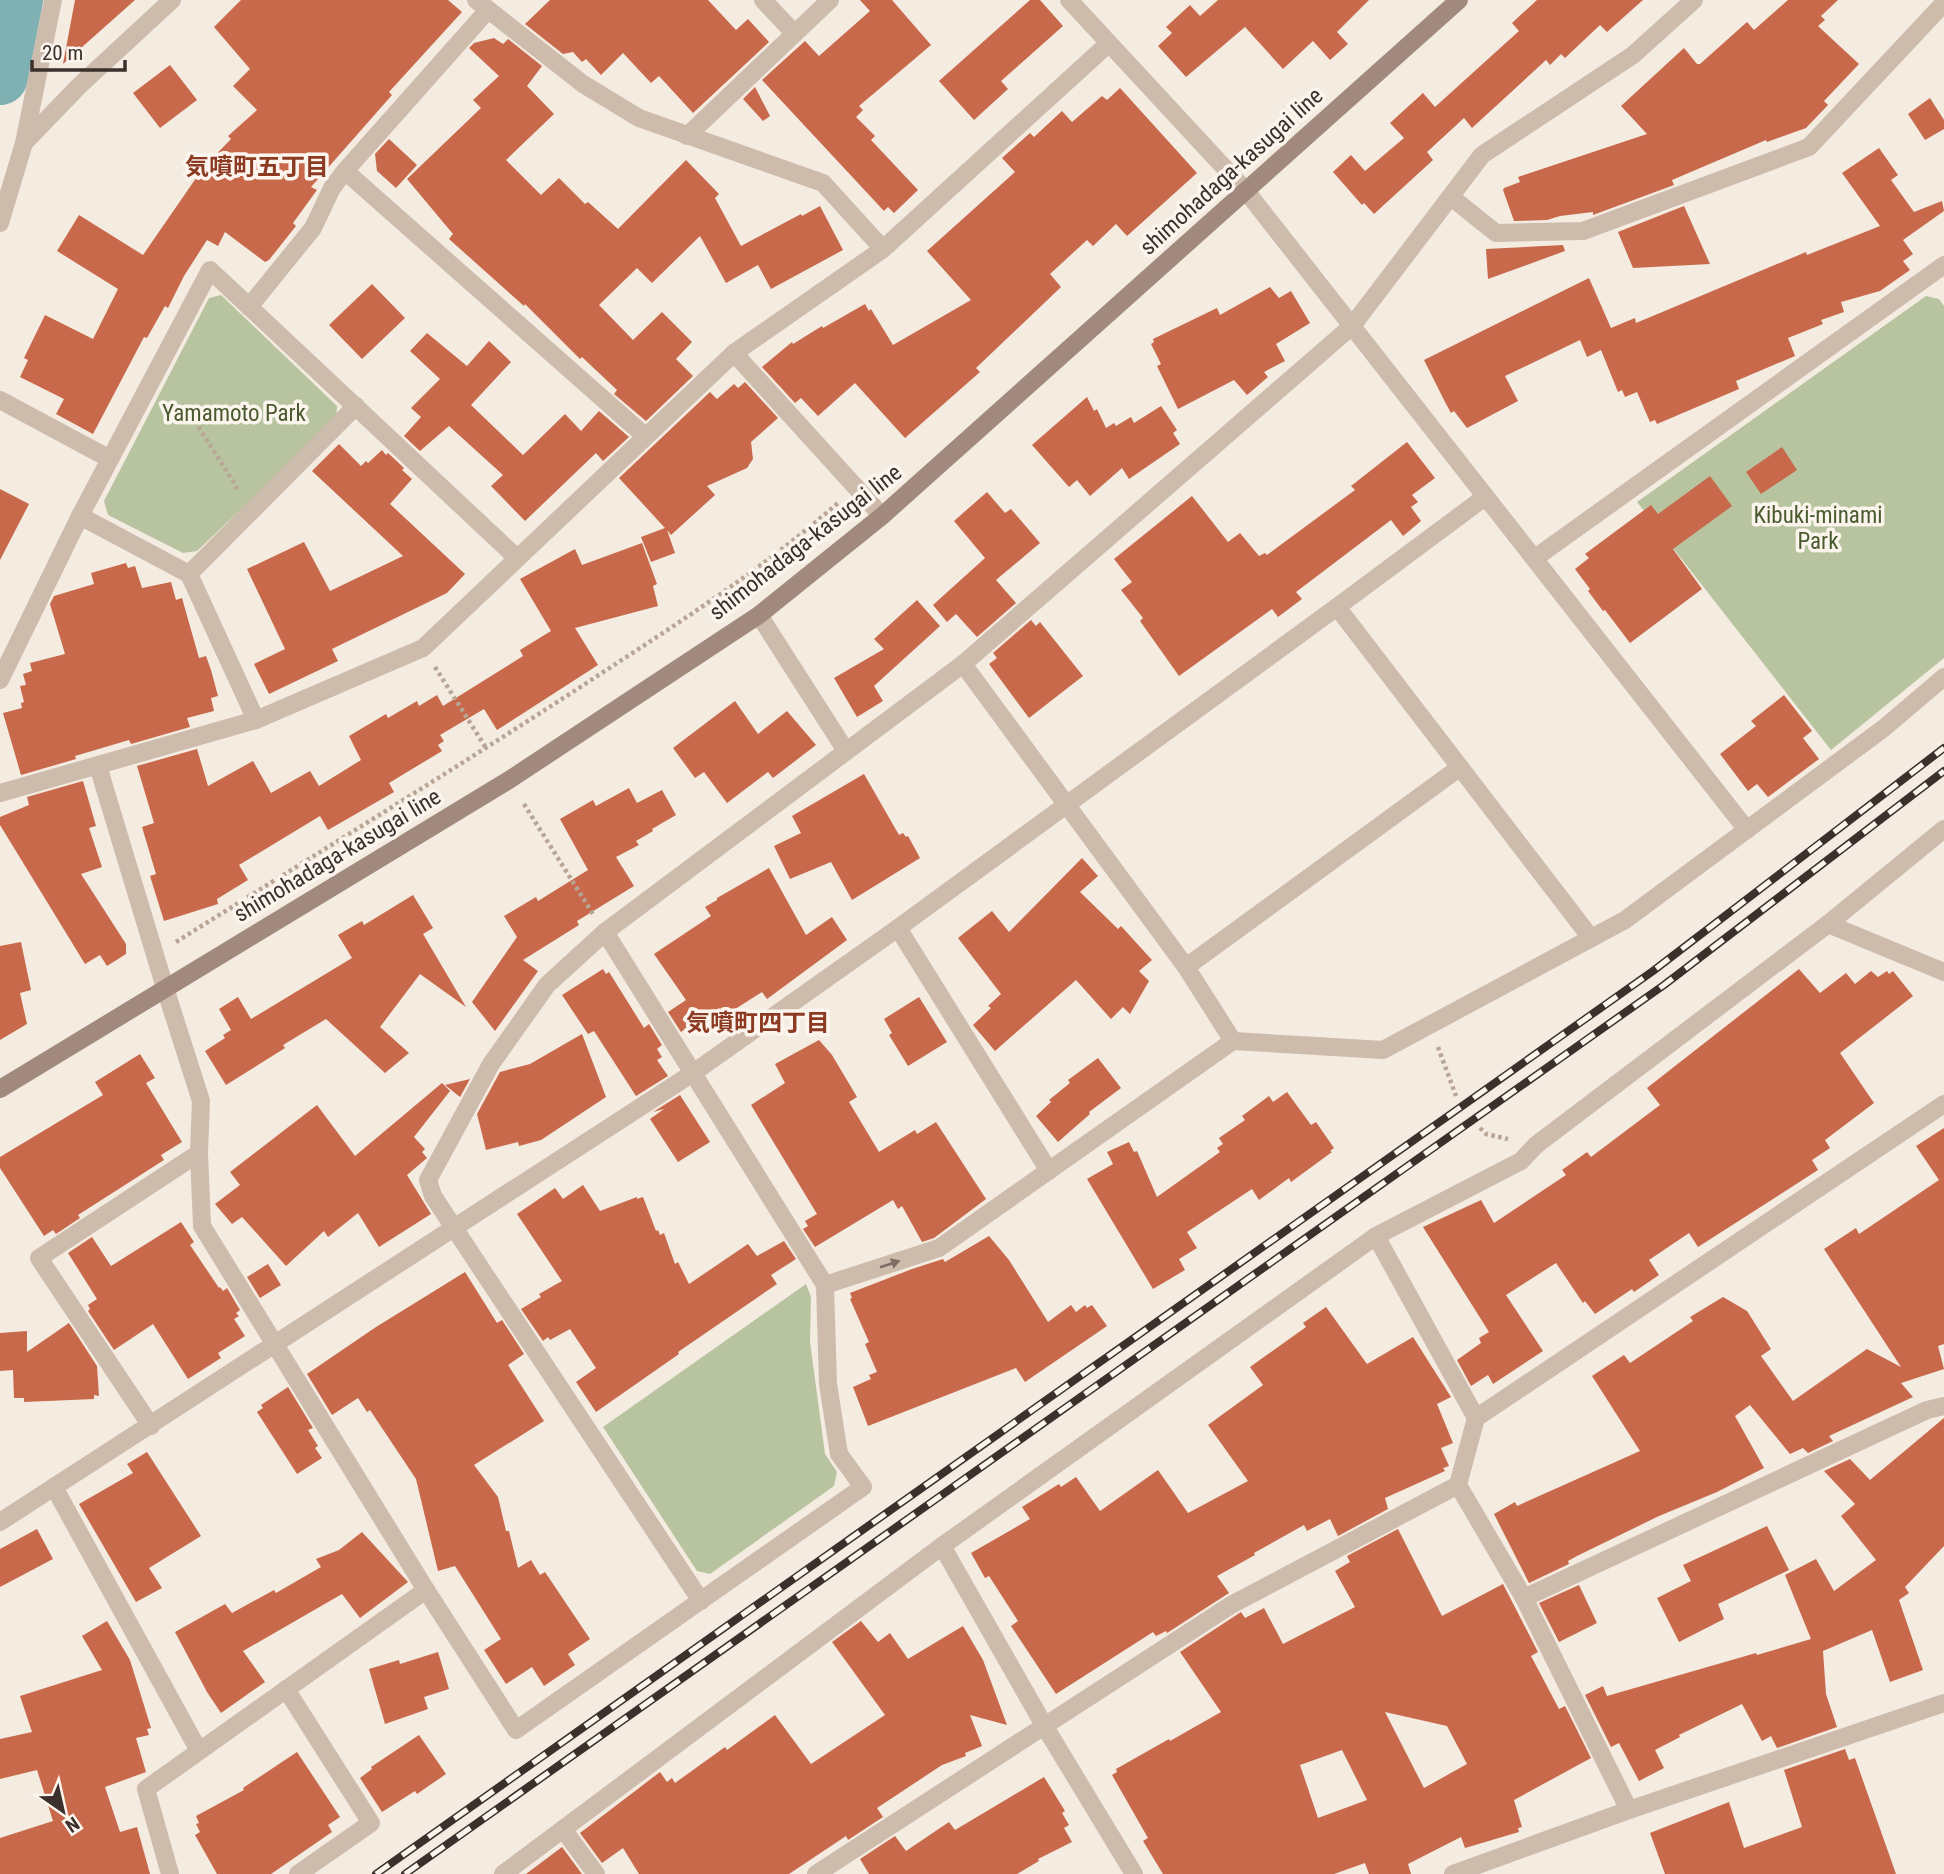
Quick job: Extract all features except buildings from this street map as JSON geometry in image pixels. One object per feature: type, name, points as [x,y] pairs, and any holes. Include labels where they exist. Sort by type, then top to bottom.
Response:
[{"type":"main road","name":"shimohadaga-kasugai line","points":[[0,1089],[509,780],[759,615],[882,516],[1459,0]]},
{"type":"street","points":[[0,223],[24,143],[53,0]]},
{"type":"street","points":[[24,143],[79,86],[172,0]]},
{"type":"street","points":[[763,0],[794,33]]},
{"type":"street","points":[[687,136],[830,0]]},
{"type":"street","points":[[1069,0],[1246,191],[1747,830]]},
{"type":"street","points":[[701,1601],[433,1196],[428,1180],[491,1064],[547,985],[605,932],[963,664],[1352,326],[1482,155],[1633,55],[1694,0]]},
{"type":"street","points":[[1451,197],[1496,233],[1583,231],[1809,147],[1944,3]]},
{"type":"street","points":[[249,307],[313,228],[332,188],[345,171],[482,5],[583,84],[639,118],[823,183],[883,249]]},
{"type":"street","points":[[1,789],[98,766],[256,720],[423,648],[734,353],[883,249],[1108,44]]},
{"type":"street","points":[[345,171],[645,436]]},
{"type":"street","points":[[0,680],[80,516],[209,270],[517,558]]},
{"type":"street","points":[[1535,558],[1942,273]]},
{"type":"street","points":[[734,353],[882,516]]},
{"type":"street","points":[[0,400],[110,459]]},
{"type":"street","points":[[188,574],[356,406]]},
{"type":"street","points":[[0,1522],[693,1073],[898,928],[1485,497]]},
{"type":"street","points":[[80,516],[188,574],[256,720]]},
{"type":"street","points":[[1338,607],[1591,938]]},
{"type":"street","points":[[759,615],[846,751]]},
{"type":"street","points":[[963,664],[1186,967],[1233,1041]]},
{"type":"street","points":[[825,1285],[939,1248],[1233,1041],[1382,1049],[1625,920],[1884,728],[1944,677]]},
{"type":"street","points":[[98,766],[164,988],[201,1101],[199,1153],[202,1226],[426,1590],[516,1730],[863,1488],[839,1454],[828,1384],[825,1285],[605,932]]},
{"type":"street","points":[[1186,967],[1459,768]]},
{"type":"street","points":[[503,1874],[942,1546],[1376,1236],[1521,1161],[1536,1145],[1828,924],[1944,829]]},
{"type":"street","points":[[1828,924],[1944,972]]},
{"type":"street","points":[[898,928],[1049,1171]]},
{"type":"street","points":[[1629,1810],[1524,1598],[1458,1485],[1476,1418],[1944,1104]]},
{"type":"street","points":[[151,1426],[40,1258],[199,1153]]},
{"type":"street","points":[[1376,1236],[1476,1418]]},
{"type":"street","points":[[1524,1598],[1809,1463],[1927,1410],[1944,1406]]},
{"type":"street","points":[[816,1874],[1231,1605],[1458,1485]]},
{"type":"street","points":[[54,1487],[200,1751]]},
{"type":"street","points":[[942,1546],[1045,1727],[1135,1874]]},
{"type":"street","points":[[170,1874],[146,1789],[426,1590]]},
{"type":"street","points":[[286,1689],[371,1823],[298,1874]]},
{"type":"street","points":[[1453,1874],[1629,1810],[1944,1703]]},
{"type":"street","points":[[563,1829],[596,1874]]},
{"type":"path","points":[[191,415],[236,486],[239,501]]},
{"type":"path","points":[[155,955],[487,748],[701,608],[805,533],[856,487]]},
{"type":"path","points":[[423,648],[487,748]]},
{"type":"path","points":[[524,804],[605,932]]},
{"type":"path","points":[[1429,1024],[1456,1096]]},
{"type":"green space","name":"Yamamoto Park","points":[[221,295],[337,406],[336,419],[197,551],[183,553],[108,515],[104,501],[209,298]]},
{"type":"green space","name":"Kibuki-minami Park","points":[[1926,296],[1939,299],[1944,306],[1944,658],[1831,750],[1637,502]]},
{"type":"green space","points":[[806,1284],[811,1297],[810,1342],[825,1454],[837,1472],[834,1486],[710,1574],[697,1571],[603,1427]]},
{"type":"waterway","points":[[0,77],[15,0]]},
{"type":"railway","points":[[376,1874],[1653,971],[1944,748]]},
{"type":"railway","points":[[405,1874],[1664,985],[1944,771]]},
{"type":"district","name":"気噴町五丁目","points":[[257,167]]},
{"type":"district","name":"気噴町四丁目","points":[[758,1023]]}]
